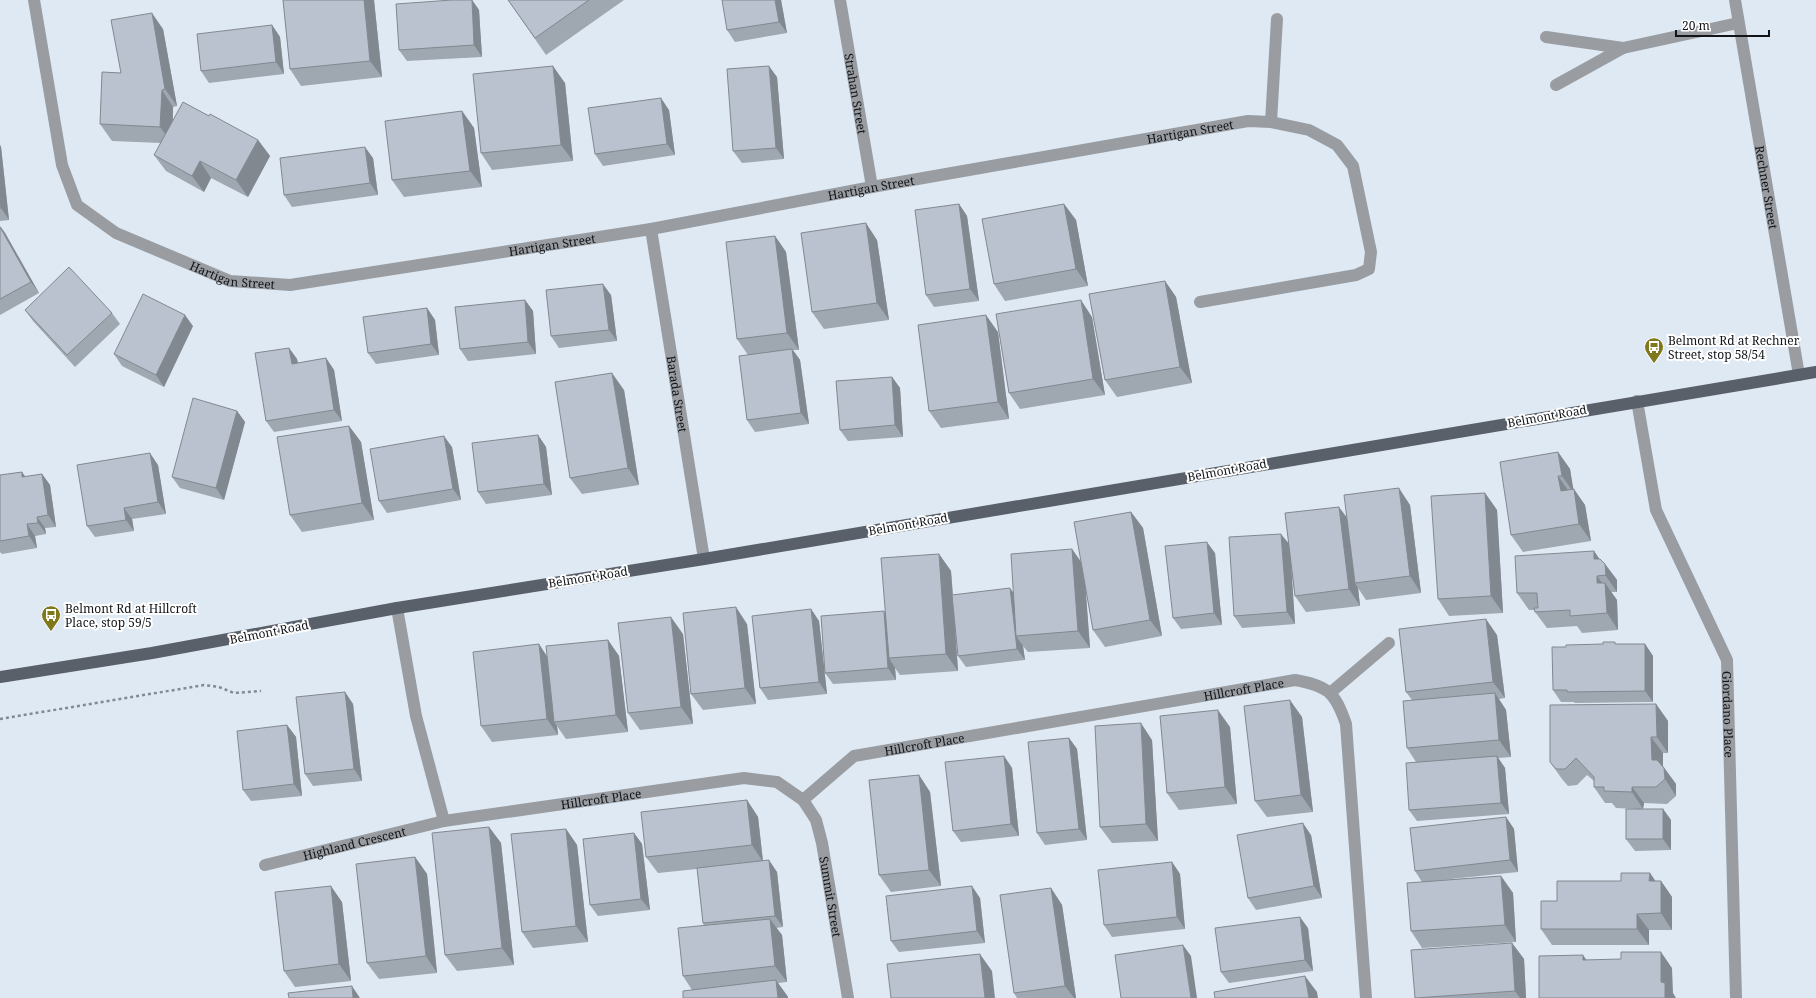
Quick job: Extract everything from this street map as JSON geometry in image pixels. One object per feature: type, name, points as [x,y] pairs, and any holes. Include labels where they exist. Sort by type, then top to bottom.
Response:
[{"type":"main road","name":"Belmont Road","points":[[0,677],[152,653],[397,608],[704,559],[1816,372]]},
{"type":"street","name":"Hartigan Street","points":[[34,0],[62,165],[77,205],[116,233],[230,281],[290,285],[651,229],[872,187],[1248,121],[1271,122],[1309,130],[1337,145],[1353,166],[1372,252],[1369,269],[1356,275],[1200,302]]},
{"type":"street","name":"Strahan Street","points":[[840,0],[872,187]]},
{"type":"street","name":"Rechner Street","points":[[1735,0],[1799,375]]},
{"type":"street","points":[[1271,122],[1277,19]]},
{"type":"street","points":[[1556,85],[1623,48],[1738,23]]},
{"type":"street","points":[[1546,37],[1623,48]]},
{"type":"street","name":"Barada Street","points":[[651,229],[704,559]]},
{"type":"street","name":"Giordano Place","points":[[1637,401],[1656,510],[1727,660],[1736,998]]},
{"type":"street","points":[[397,608],[416,716],[444,821]]},
{"type":"street","points":[[1330,693],[1389,643]]},
{"type":"street","name":"Hillcroft Place","points":[[444,821],[744,778],[777,782],[803,800],[854,756],[1295,680],[1316,684],[1330,693],[1339,705],[1346,724],[1366,998]]},
{"type":"street","name":"Summit Street","points":[[803,800],[816,820],[822,842],[848,998]]},
{"type":"street","name":"Highland Crescent","points":[[265,865],[444,821]]},
{"type":"path","points":[[0,719],[204,685],[219,687],[234,693],[261,691]]},
{"type":"building","points":[[283,0],[364,0],[370,61],[290,69]]},
{"type":"building","points":[[472,0],[474,45],[399,50],[396,4]]},
{"type":"building","points":[[508,0],[589,0],[535,38]]},
{"type":"building","points":[[722,0],[775,0],[779,22],[727,30]]},
{"type":"building","points":[[152,13],[165,89],[162,90],[160,127],[100,124],[102,72],[121,73],[111,20]]},
{"type":"building","points":[[272,25],[276,62],[201,71],[197,34]]},
{"type":"building","points":[[553,66],[561,145],[481,153],[473,74]]},
{"type":"building","points":[[769,66],[776,148],[733,151],[727,69]]},
{"type":"building","points":[[661,98],[667,144],[595,154],[588,108]]},
{"type":"building","points":[[183,102],[209,116],[210,114],[258,140],[236,180],[200,161],[192,176],[154,155]]},
{"type":"building","points":[[462,111],[470,171],[392,180],[385,121]]},
{"type":"building","points":[[365,147],[370,183],[284,195],[280,158]]},
{"type":"building","points":[[959,204],[970,289],[926,295],[915,210]]},
{"type":"building","points":[[1064,204],[1076,269],[994,284],[982,219]]},
{"type":"building","points":[[866,223],[877,303],[812,312],[801,233]]},
{"type":"building","points":[[0,227],[31,282],[0,299]]},
{"type":"building","points":[[775,236],[787,333],[737,339],[726,242]]},
{"type":"building","points":[[69,267],[112,313],[67,355],[25,310]]},
{"type":"building","points":[[1165,281],[1180,367],[1105,380],[1089,294]]},
{"type":"building","points":[[603,284],[609,330],[551,336],[546,290]]},
{"type":"building","points":[[143,294],[185,315],[156,375],[114,354]]},
{"type":"building","points":[[525,300],[528,342],[460,349],[455,307]]},
{"type":"building","points":[[1081,300],[1093,379],[1009,393],[996,314]]},
{"type":"building","points":[[427,308],[431,344],[368,353],[363,317]]},
{"type":"building","points":[[986,315],[998,402],[929,411],[918,325]]},
{"type":"building","points":[[289,348],[292,364],[326,358],[334,410],[266,421],[255,353]]},
{"type":"building","points":[[792,349],[801,413],[747,420],[739,356]]},
{"type":"building","points":[[612,373],[628,468],[570,478],[555,382]]},
{"type":"building","points":[[892,377],[895,425],[840,430],[836,381]]},
{"type":"building","points":[[193,398],[237,411],[216,488],[172,477]]},
{"type":"building","points":[[349,426],[362,503],[290,515],[277,437]]},
{"type":"building","points":[[538,435],[544,484],[478,492],[472,443]]},
{"type":"building","points":[[444,436],[453,489],[379,501],[370,449]]},
{"type":"building","points":[[1558,452],[1562,476],[1558,476],[1561,491],[1574,489],[1579,524],[1511,535],[1500,462]]},
{"type":"building","points":[[150,453],[158,502],[124,508],[126,520],[87,526],[77,465]]},
{"type":"building","points":[[22,472],[22,477],[42,474],[48,515],[37,517],[38,523],[27,524],[29,536],[0,541],[0,475]]},
{"type":"building","points":[[1399,488],[1410,576],[1355,583],[1344,495]]},
{"type":"building","points":[[1485,493],[1491,596],[1438,599],[1431,496]]},
{"type":"building","points":[[1339,507],[1349,589],[1295,596],[1285,513]]},
{"type":"building","points":[[1131,512],[1150,620],[1093,630],[1074,522]]},
{"type":"building","points":[[1281,534],[1287,612],[1234,616],[1229,537]]},
{"type":"building","points":[[1207,542],[1214,613],[1173,618],[1165,546]]},
{"type":"building","points":[[1072,549],[1078,631],[1016,636],[1011,554]]},
{"type":"building","points":[[1594,551],[1594,559],[1600,559],[1605,564],[1606,575],[1597,576],[1597,583],[1605,583],[1607,613],[1570,616],[1570,610],[1535,612],[1534,608],[1538,608],[1537,593],[1517,593],[1515,556]]},
{"type":"building","points":[[939,554],[946,654],[889,658],[881,558]]},
{"type":"building","points":[[1010,588],[1017,649],[958,656],[952,595]]},
{"type":"building","points":[[736,607],[745,688],[691,694],[683,613]]},
{"type":"building","points":[[811,609],[819,682],[760,688],[752,616]]},
{"type":"building","points":[[884,611],[888,668],[825,673],[821,616]]},
{"type":"building","points":[[671,617],[681,707],[628,713],[618,623]]},
{"type":"building","points":[[1486,619],[1493,682],[1406,692],[1399,629]]},
{"type":"building","points":[[608,640],[616,715],[554,722],[546,646]]},
{"type":"building","points":[[1603,642],[1615,642],[1615,644],[1645,644],[1645,691],[1567,692],[1567,690],[1553,690],[1552,647],[1603,644]]},
{"type":"building","points":[[539,644],[547,719],[481,726],[473,652]]},
{"type":"building","points":[[345,692],[354,769],[305,774],[296,697]]},
{"type":"building","points":[[1495,693],[1499,740],[1407,748],[1403,701]]},
{"type":"building","points":[[1290,700],[1301,795],[1255,801],[1244,706]]},
{"type":"building","points":[[1656,704],[1657,737],[1651,737],[1652,760],[1657,760],[1664,768],[1665,779],[1656,787],[1632,787],[1632,792],[1604,791],[1604,787],[1594,787],[1594,777],[1576,758],[1565,769],[1556,769],[1550,762],[1550,705]]},
{"type":"building","points":[[1218,710],[1225,787],[1167,793],[1160,716]]},
{"type":"building","points":[[1141,723],[1146,824],[1100,827],[1095,726]]},
{"type":"building","points":[[287,725],[294,784],[243,790],[237,731]]},
{"type":"building","points":[[1069,738],[1079,829],[1037,833],[1028,742]]},
{"type":"building","points":[[1004,756],[1011,824],[953,831],[945,762]]},
{"type":"building","points":[[1497,756],[1501,803],[1409,810],[1406,763]]},
{"type":"building","points":[[919,775],[929,870],[879,875],[869,780]]},
{"type":"building","points":[[747,800],[752,845],[646,857],[641,812]]},
{"type":"building","points":[[1626,809],[1663,809],[1663,839],[1626,839]]},
{"type":"building","points":[[1506,817],[1510,860],[1415,871],[1410,828]]},
{"type":"building","points":[[1303,823],[1314,886],[1248,898],[1237,835]]},
{"type":"building","points":[[489,827],[502,948],[445,955],[432,833]]},
{"type":"building","points":[[566,829],[576,926],[522,932],[511,834]]},
{"type":"building","points":[[634,833],[641,899],[590,905],[583,839]]},
{"type":"building","points":[[415,857],[426,956],[367,963],[356,864]]},
{"type":"building","points":[[769,860],[775,916],[703,923],[697,868]]},
{"type":"building","points":[[1172,862],[1177,917],[1104,925],[1098,870]]},
{"type":"building","points":[[1621,873],[1650,873],[1649,881],[1661,881],[1661,913],[1637,914],[1637,929],[1541,929],[1541,901],[1557,901],[1557,881],[1621,881]]},
{"type":"building","points":[[1501,876],[1505,925],[1411,931],[1407,883]]},
{"type":"building","points":[[331,886],[339,964],[284,971],[275,892]]},
{"type":"building","points":[[972,886],[977,931],[891,941],[886,896]]},
{"type":"building","points":[[1051,888],[1065,986],[1014,993],[1000,895]]},
{"type":"building","points":[[1300,917],[1305,960],[1221,972],[1215,928]]},
{"type":"building","points":[[770,919],[775,966],[683,976],[678,928]]},
{"type":"building","points":[[1512,943],[1515,991],[1415,998],[1411,950]]},
{"type":"building","points":[[1183,945],[1191,998],[1121,998],[1115,955]]},
{"type":"building","points":[[1621,952],[1661,952],[1661,982],[1665,983],[1665,998],[1539,998],[1539,956],[1583,955],[1583,960],[1621,959]]},
{"type":"building","points":[[980,954],[985,998],[891,998],[887,964]]},
{"type":"building","points":[[1305,976],[1309,998],[1215,998],[1214,992]]},
{"type":"building","points":[[776,980],[778,998],[683,998],[683,991]]},
{"type":"building","points":[[352,986],[353,998],[289,998],[288,993]]},
{"type":"place","name":"Belmont Rd at Rechner Street, stop 58/54","points":[[1654,364]]},
{"type":"place","name":"Belmont Rd at Hillcroft Place, stop 59/5","points":[[51,632]]}]
